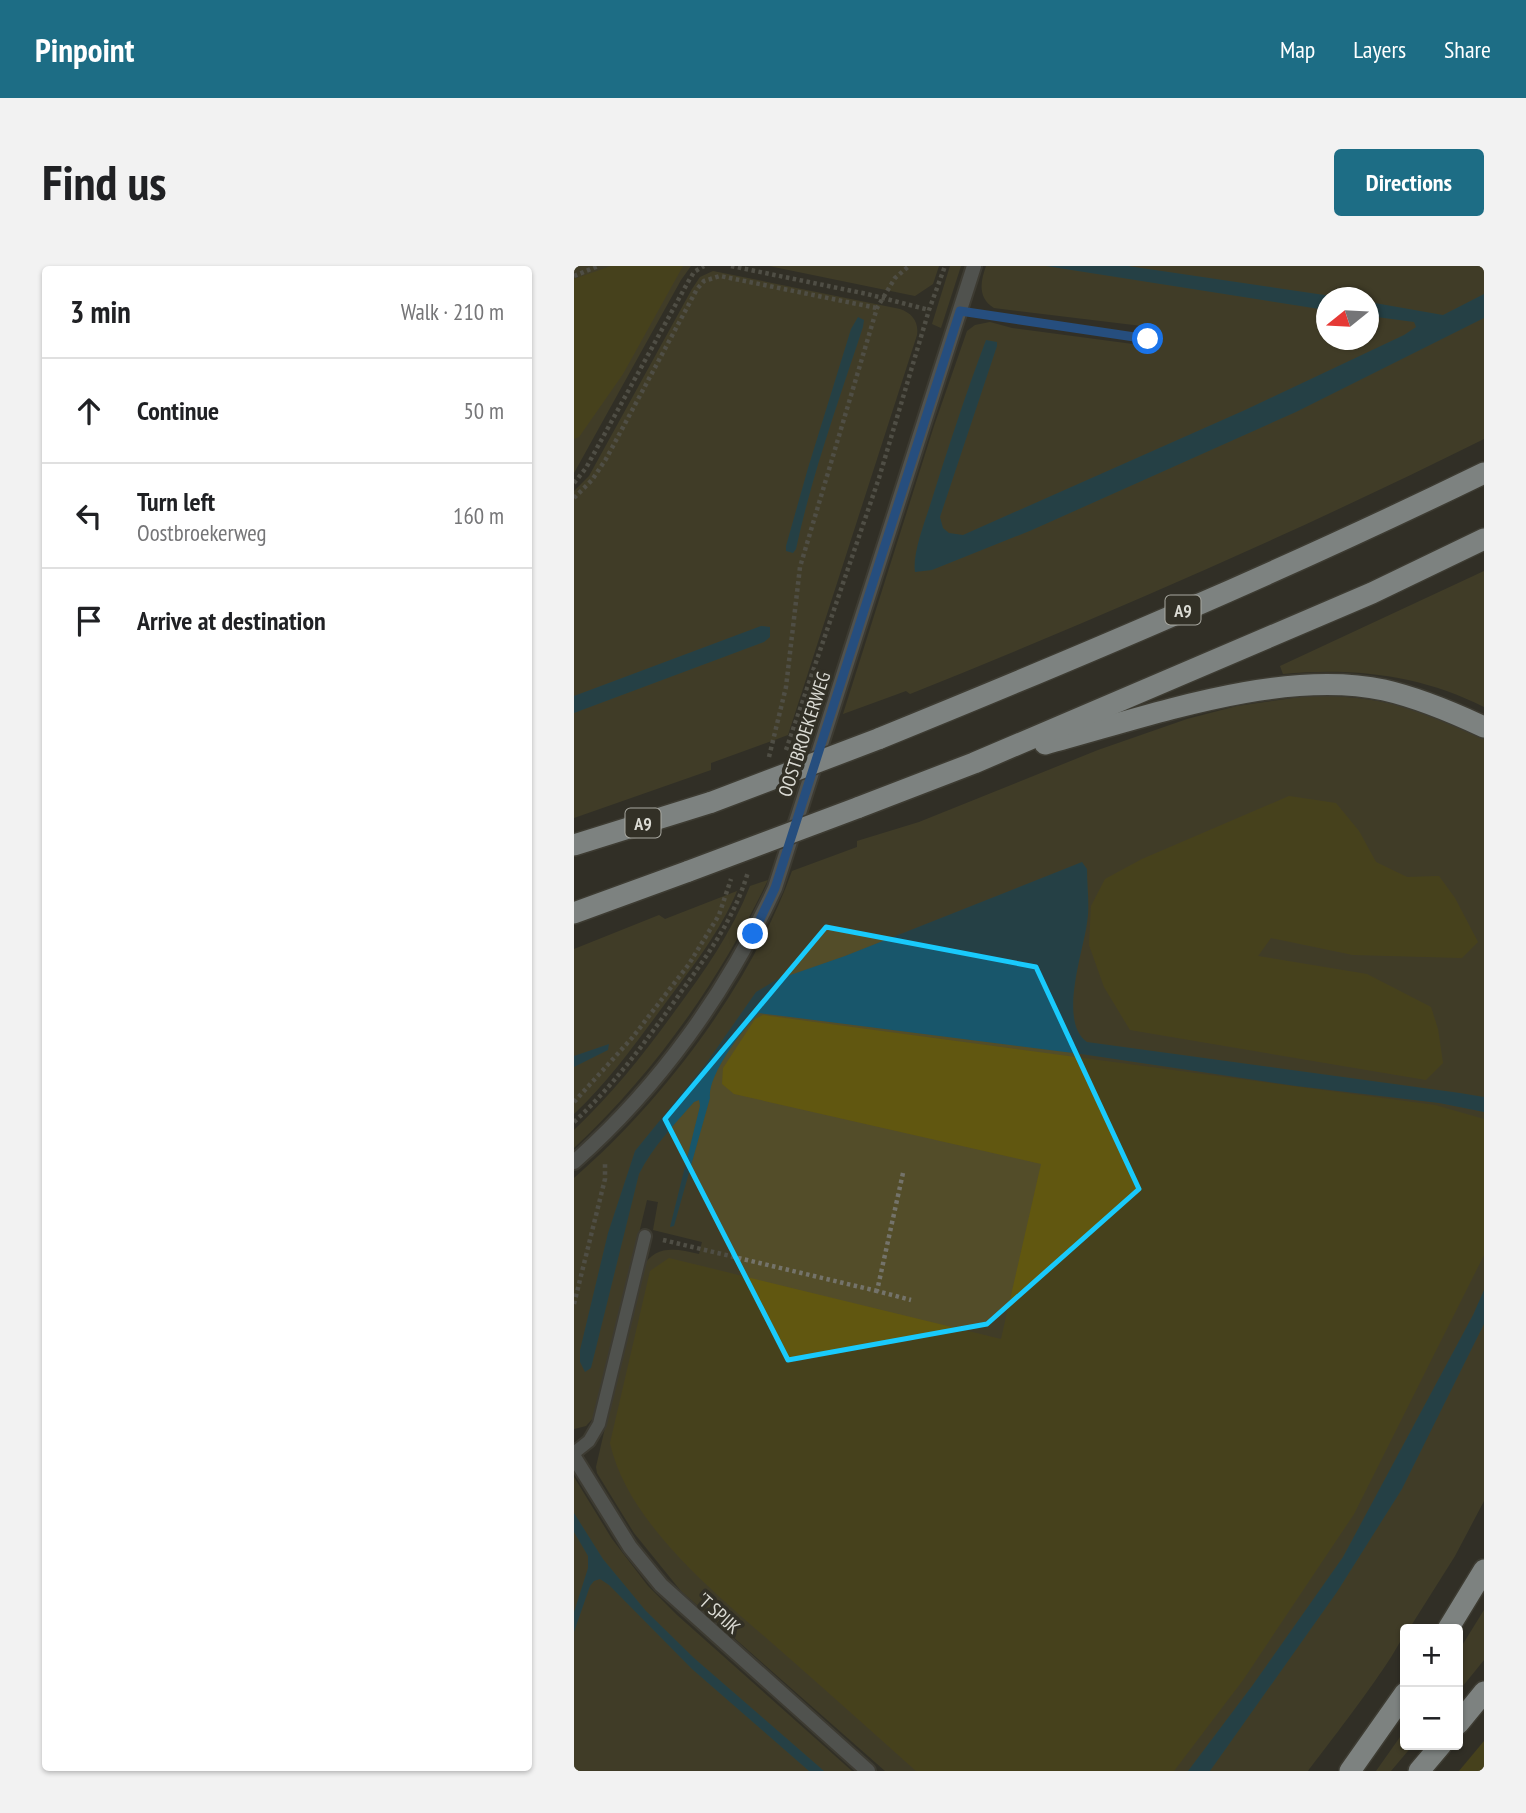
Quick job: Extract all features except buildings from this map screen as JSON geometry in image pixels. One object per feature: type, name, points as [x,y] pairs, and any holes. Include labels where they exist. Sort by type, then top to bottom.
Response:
[{"type":"highway","name":"A9","points":[[574,845],[712,802],[1031,677],[1360,534],[1484,474]]},
{"type":"highway","points":[[574,913],[974,763],[1372,593],[1484,539]]},
{"type":"highway","points":[[974,763],[1220,698],[1303,685],[1384,690],[1418,699],[1484,727]]},
{"type":"highway","points":[[1451,1624],[1484,1570]]},
{"type":"highway","points":[[1463,1718],[1484,1692]]},
{"type":"highway","points":[[1350,1771],[1400,1701]]},
{"type":"highway","points":[[1419,1771],[1437,1750]]},
{"type":"street","name":"OOSTBROEKERWEG","points":[[574,1162],[649,1087],[682,1045],[744,950],[775,888],[974,266]]},
{"type":"street","name":"'T SPIJK","points":[[574,1455],[630,1547],[661,1585],[868,1771]]},
{"type":"lane","points":[[574,1455],[589,1441],[599,1424],[645,1236]]},
{"type":"path","points":[[574,276],[598,266]]},
{"type":"path","points":[[574,483],[586,468],[688,282],[694,272],[704,266]]},
{"type":"path","points":[[731,266],[929,310]]},
{"type":"path","points":[[768,763],[786,687],[800,567],[877,308],[895,278],[909,266]]},
{"type":"path","points":[[784,755],[880,478],[929,310],[945,266]]},
{"type":"path","points":[[574,498],[592,480],[606,459],[697,289],[704,281],[720,276],[877,308]]},
{"type":"path","points":[[960,311],[1148,339]]},
{"type":"path","points":[[574,1122],[625,1069],[719,938],[734,911],[750,866]]},
{"type":"path","points":[[574,1102],[632,1038],[689,964],[719,915],[732,875]]},
{"type":"path","points":[[574,1304],[605,1179],[606,1132]]},
{"type":"path","points":[[877,1291],[903,1173]]},
{"type":"path","points":[[645,1236],[911,1300]]},
{"type":"highlighted area","points":[[826,927],[1036,967],[1139,1189],[987,1324],[788,1360],[665,1119]]},
{"type":"shaded area","points":[[574,266],[691,266],[574,473]]},
{"type":"shaded area","points":[[611,266],[683,266],[623,374],[579,437],[574,439],[574,279]]},
{"type":"shaded area","points":[[769,266],[939,266],[933,284],[915,296]]},
{"type":"shaded area","points":[[950,266],[961,266],[941,328],[932,324]]},
{"type":"shaded area","points":[[986,266],[1484,266],[1484,439],[1343,507],[1128,604],[910,694],[906,691],[843,714],[934,426],[967,331],[975,325],[990,322],[1012,328],[1140,345],[1142,326],[994,308],[985,300],[982,284]]},
{"type":"shaded area","points":[[713,271],[900,309],[914,319],[917,335],[788,735],[711,763],[711,770],[574,818],[574,491],[589,476],[692,289],[700,277]]},
{"type":"shaded area","points":[[1484,571],[1484,707],[1436,687],[1386,676],[1335,672],[1283,674],[1280,666]]},
{"type":"shaded area","points":[[1315,695],[1359,698],[1423,712],[1484,738],[1484,1501],[1455,1556],[1412,1624],[1400,1624],[1400,1641],[1392,1655],[1308,1771],[885,1771],[681,1591],[634,1533],[597,1473],[596,1467],[642,1268],[654,1255],[667,1250],[699,1254],[702,1242],[653,1230],[658,1202],[647,1200],[595,1416],[586,1426],[574,1429],[574,1178],[640,1113],[702,1037],[754,955],[792,871],[857,847],[857,841],[919,822],[1098,750],[1187,719],[1237,706]]},
{"type":"shaded area","points":[[1289,796],[1336,803],[1359,831],[1376,862],[1407,877],[1439,876],[1455,898],[1478,942],[1462,958],[1353,955],[1271,938],[1258,956],[1367,974],[1431,1007],[1438,1029],[1443,1063],[1426,1080],[1130,1030],[1104,987],[1089,945],[1091,906],[1105,879],[1142,859]]},
{"type":"shaded area","points":[[768,880],[729,954],[683,1023],[632,1088],[574,1148],[574,1130],[627,1073],[686,996],[726,935],[750,886]]},
{"type":"shaded area","points":[[737,891],[714,935],[687,975],[623,1059],[574,1114],[574,949],[659,915],[665,919]]},
{"type":"shaded area","points":[[763,1015],[1435,1105],[1484,1119],[1484,1255],[1354,1514],[1243,1680],[1174,1771],[916,1771],[731,1607],[679,1557],[656,1531],[620,1473],[610,1443],[650,1271],[669,1258],[1001,1339],[1041,1164],[734,1094],[722,1084],[723,1068],[755,1019]]},
{"type":"shaded area","points":[[574,1477],[612,1539],[648,1586],[852,1771],[574,1771]]},
{"type":"shaded area","points":[[1484,1610],[1484,1660],[1463,1686],[1463,1644]]},
{"type":"shaded area","points":[[1400,1737],[1400,1750],[1409,1750],[1391,1771],[1376,1771]]},
{"type":"shaded area","points":[[1484,1741],[1484,1771],[1459,1771]]},
{"type":"water","points":[[1046,266],[1128,266],[1316,294],[1316,308]]},
{"type":"water","points":[[1484,294],[1484,318],[1296,412],[1032,530],[932,570],[915,572],[920,536],[986,340],[997,342],[997,346],[940,517],[943,528],[949,533],[963,535],[1245,410],[1372,350],[1379,350],[1379,347],[1416,327],[1414,322],[1379,317],[1379,304],[1443,315]]},
{"type":"water","points":[[858,317],[864,320],[863,327],[818,465],[796,549],[793,553],[786,551],[808,468],[851,329]]},
{"type":"water","points":[[761,626],[770,627],[770,637],[764,642],[574,713],[574,696]]},
{"type":"water","points":[[1082,862],[1087,869],[1088,917],[1073,1003],[1074,1019],[1087,1042],[1484,1097],[1484,1112],[1439,1103],[1296,1086],[1081,1054],[759,1013],[736,1041],[714,1078],[674,1226],[670,1227],[700,1106],[699,1100],[694,1102],[664,1136],[639,1174],[591,1368],[585,1372],[580,1362],[580,1350],[608,1233],[635,1151],[705,1065],[756,992],[776,980],[845,956]]},
{"type":"water","points":[[609,1044],[608,1050],[574,1067],[574,1056]]},
{"type":"water","points":[[1484,1290],[1484,1324],[1402,1489],[1337,1592],[1210,1771],[1188,1771],[1343,1557]]},
{"type":"water","points":[[574,1513],[603,1559],[646,1611],[694,1658],[824,1771],[809,1771],[692,1669],[600,1579],[590,1586],[574,1632],[574,1612],[588,1568],[588,1556],[574,1532]]},
{"type":"route","points":[[753,934],[775,888],[960,311],[1148,339]]}]
